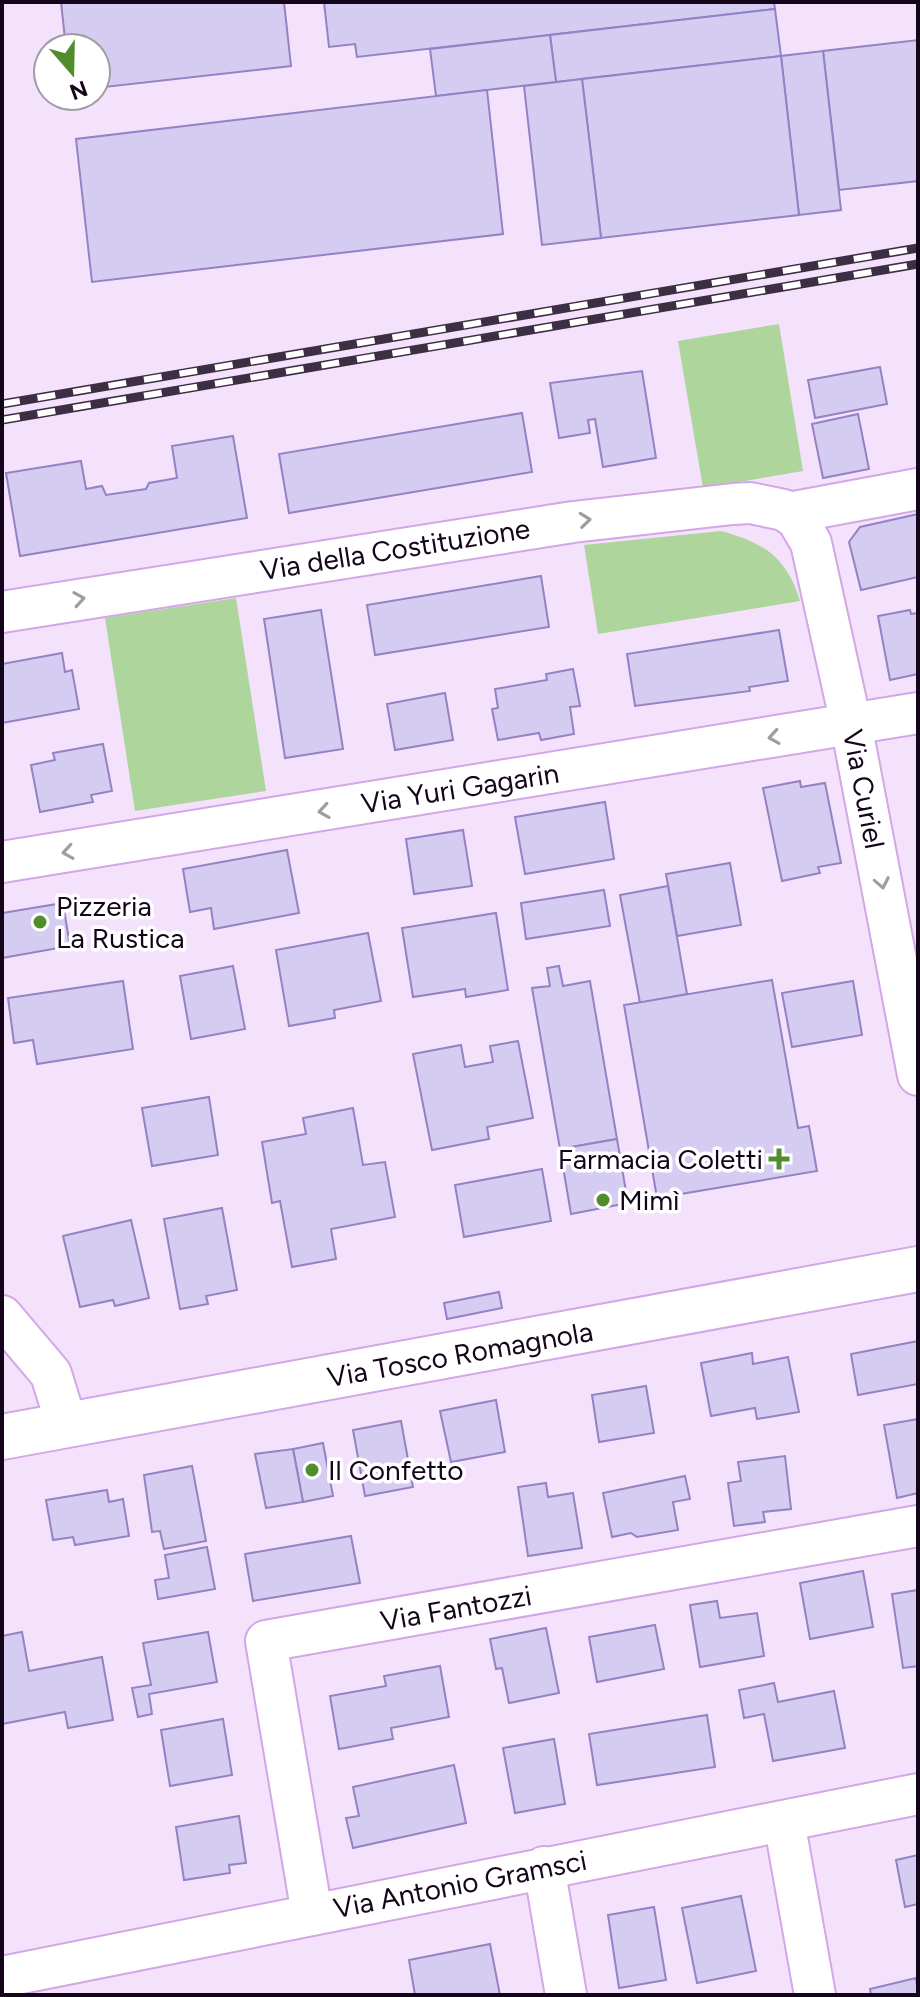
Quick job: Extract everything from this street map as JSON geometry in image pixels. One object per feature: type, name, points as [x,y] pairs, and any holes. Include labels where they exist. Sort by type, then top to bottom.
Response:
[{"type":"main road","name":"Via Tosco Romagnola","points":[[2,1437],[918,1269]]},
{"type":"street","points":[[789,513],[918,489]]},
{"type":"street","name":"Via della Costituzione","points":[[2,612],[573,522],[750,503],[789,513]]},
{"type":"street","name":"Via Curiel","points":[[789,513],[807,532],[811,543],[906,949],[918,1075]]},
{"type":"street","name":"Via Yuri Gagarin","points":[[2,862],[918,713]]},
{"type":"street","points":[[2,1316],[51,1374],[67,1426]]},
{"type":"street","name":"Via Fantozzi","points":[[312,1914],[266,1641],[918,1526]]},
{"type":"street","name":"Via Antonio Gramsci","points":[[2,1977],[62,1980],[312,1914],[918,1794]]},
{"type":"street","points":[[784,1821],[815,1995]]},
{"type":"street","points":[[544,1867],[566,1995]]},
{"type":"green space","points":[[779,324],[803,471],[703,488],[678,341]]},
{"type":"green space","points":[[721,531],[750,541],[771,554],[788,573],[800,601],[598,634],[584,545]]},
{"type":"green space","points":[[236,598],[266,791],[135,811],[105,618]]},
{"type":"building","points":[[61,2],[284,2],[291,66],[112,86],[112,32],[64,32]]},
{"type":"building","points":[[324,2],[774,2],[775,9],[357,57],[355,44],[329,47]]},
{"type":"building","points":[[775,9],[781,56],[556,82],[550,35]]},
{"type":"building","points":[[550,35],[556,82],[436,96],[430,49]]},
{"type":"building","points":[[918,40],[918,181],[839,190],[823,51]]},
{"type":"building","points":[[823,51],[841,210],[799,215],[781,56]]},
{"type":"building","points":[[781,56],[799,215],[601,238],[582,79]]},
{"type":"building","points":[[582,79],[601,238],[542,245],[524,86]]},
{"type":"building","points":[[487,90],[503,234],[92,282],[76,139]]},
{"type":"building","points":[[880,367],[887,404],[815,418],[808,380]]},
{"type":"building","points":[[642,371],[656,458],[603,467],[595,419],[588,420],[590,433],[559,438],[550,383]]},
{"type":"building","points":[[522,413],[532,472],[289,513],[279,454]]},
{"type":"building","points":[[858,414],[869,469],[823,478],[812,424]]},
{"type":"building","points":[[233,436],[247,518],[20,556],[6,473],[81,461],[86,489],[102,486],[106,495],[146,489],[149,483],[177,478],[172,446]]},
{"type":"building","points":[[918,514],[918,577],[861,590],[849,542],[860,527]]},
{"type":"building","points":[[541,576],[549,627],[375,655],[367,605]]},
{"type":"building","points":[[321,610],[343,749],[285,758],[264,619]]},
{"type":"building","points":[[910,610],[911,614],[918,613],[918,674],[890,680],[878,616]]},
{"type":"building","points":[[779,630],[788,681],[749,687],[750,691],[635,706],[627,654]]},
{"type":"building","points":[[62,653],[65,672],[72,670],[79,709],[2,723],[2,664]]},
{"type":"building","points":[[573,669],[580,706],[570,707],[574,734],[541,740],[539,733],[498,740],[492,709],[498,708],[495,689],[547,680],[546,674]]},
{"type":"building","points":[[445,693],[453,740],[395,750],[387,704]]},
{"type":"building","points":[[103,744],[112,791],[91,795],[93,802],[40,812],[31,765],[55,760],[53,753]]},
{"type":"building","points":[[800,781],[801,787],[825,783],[841,863],[818,867],[820,873],[782,881],[763,788]]},
{"type":"building","points":[[605,802],[614,859],[525,874],[515,817]]},
{"type":"building","points":[[463,830],[472,886],[414,894],[406,839]]},
{"type":"building","points":[[287,850],[299,913],[214,929],[211,908],[190,912],[183,869]]},
{"type":"building","points":[[730,863],[741,925],[677,936],[666,874]]},
{"type":"building","points":[[668,886],[687,994],[640,1003],[620,895]]},
{"type":"building","points":[[604,890],[610,926],[526,939],[521,903]]},
{"type":"building","points":[[63,903],[70,946],[2,958],[2,913]]},
{"type":"building","points":[[496,913],[508,990],[466,997],[465,989],[413,997],[402,928]]},
{"type":"building","points":[[368,933],[381,1001],[334,1010],[335,1018],[289,1026],[276,950]]},
{"type":"building","points":[[233,966],[245,1029],[191,1039],[180,976]]},
{"type":"building","points":[[559,966],[563,986],[590,981],[617,1139],[560,1149],[532,988],[550,986],[547,968]]},
{"type":"building","points":[[772,980],[798,1128],[809,1126],[817,1171],[657,1198],[624,1005]]},
{"type":"building","points":[[123,981],[133,1049],[37,1064],[33,1040],[14,1043],[8,998]]},
{"type":"building","points":[[853,981],[862,1035],[792,1047],[782,993]]},
{"type":"building","points":[[518,1041],[533,1118],[487,1127],[489,1139],[432,1150],[413,1054],[461,1045],[465,1067],[493,1062],[490,1046]]},
{"type":"building","points":[[209,1097],[218,1155],[152,1166],[142,1108]]},
{"type":"building","points":[[353,1108],[363,1165],[385,1162],[395,1217],[331,1229],[336,1259],[292,1267],[280,1201],[272,1203],[262,1142],[306,1134],[303,1118]]},
{"type":"building","points":[[617,1139],[628,1203],[571,1214],[560,1149]]},
{"type":"building","points":[[542,1169],[551,1221],[464,1237],[455,1185]]},
{"type":"building","points":[[222,1208],[237,1290],[206,1296],[208,1304],[180,1309],[164,1219]]},
{"type":"building","points":[[131,1220],[149,1298],[115,1306],[113,1300],[80,1307],[63,1236]]},
{"type":"building","points":[[499,1292],[502,1308],[447,1319],[444,1303]]},
{"type":"building","points":[[918,1341],[918,1384],[858,1395],[851,1354]]},
{"type":"building","points":[[752,1353],[753,1364],[788,1357],[799,1412],[757,1419],[755,1408],[711,1416],[701,1363]]},
{"type":"building","points":[[646,1386],[654,1433],[599,1442],[592,1395]]},
{"type":"building","points":[[496,1400],[505,1452],[451,1462],[440,1411]]},
{"type":"building","points":[[918,1419],[918,1493],[897,1498],[884,1425]]},
{"type":"building","points":[[401,1421],[413,1487],[365,1496],[353,1430]]},
{"type":"building","points":[[323,1443],[333,1496],[303,1502],[293,1449]]},
{"type":"building","points":[[293,1449],[303,1502],[266,1508],[255,1454]]},
{"type":"building","points":[[785,1456],[791,1509],[763,1512],[765,1522],[734,1526],[728,1483],[741,1481],[738,1462]]},
{"type":"building","points":[[192,1466],[206,1541],[164,1549],[160,1531],[152,1532],[144,1475]]},
{"type":"building","points":[[685,1476],[690,1499],[673,1502],[678,1530],[637,1537],[631,1533],[612,1537],[603,1493]]},
{"type":"building","points":[[546,1483],[548,1497],[573,1493],[582,1548],[528,1556],[518,1487]]},
{"type":"building","points":[[107,1490],[109,1502],[123,1499],[129,1536],[75,1545],[73,1537],[53,1540],[46,1500]]},
{"type":"building","points":[[351,1536],[360,1583],[253,1601],[245,1554]]},
{"type":"building","points":[[207,1547],[215,1589],[158,1599],[155,1580],[169,1578],[165,1555]]},
{"type":"building","points":[[863,1571],[873,1627],[810,1639],[800,1583]]},
{"type":"building","points":[[918,1590],[918,1666],[903,1668],[892,1594]]},
{"type":"building","points":[[717,1601],[720,1618],[757,1613],[764,1656],[700,1667],[690,1605]]},
{"type":"building","points":[[655,1625],[664,1669],[597,1682],[589,1637]]},
{"type":"building","points":[[546,1628],[559,1693],[509,1703],[502,1668],[496,1669],[490,1639]]},
{"type":"building","points":[[22,1632],[29,1671],[102,1657],[113,1720],[68,1728],[65,1712],[2,1724],[2,1636]]},
{"type":"building","points":[[208,1632],[217,1682],[149,1694],[152,1714],[138,1717],[132,1688],[151,1685],[143,1643]]},
{"type":"building","points":[[440,1666],[449,1717],[391,1728],[393,1739],[339,1749],[330,1696],[386,1686],[384,1676]]},
{"type":"building","points":[[774,1683],[778,1702],[834,1691],[845,1748],[773,1761],[764,1714],[744,1718],[739,1690]]},
{"type":"building","points":[[707,1715],[715,1767],[597,1785],[589,1734]]},
{"type":"building","points":[[223,1719],[232,1775],[170,1786],[161,1730]]},
{"type":"building","points":[[554,1739],[565,1804],[515,1813],[503,1748]]},
{"type":"building","points":[[454,1765],[466,1823],[353,1848],[346,1818],[359,1816],[353,1787]]},
{"type":"building","points":[[239,1816],[246,1863],[229,1865],[230,1873],[184,1880],[176,1827]]},
{"type":"building","points":[[918,1855],[918,1904],[905,1907],[896,1860]]},
{"type":"building","points":[[741,1896],[756,1971],[697,1983],[682,1908]]},
{"type":"building","points":[[654,1907],[666,1980],[619,1988],[608,1915]]},
{"type":"building","points":[[490,1944],[500,1995],[415,1995],[409,1960]]},
{"type":"building","points":[[916,1978],[918,1995],[871,1995],[870,1989]]},
{"type":"railway","points":[[2,404],[918,248]]},
{"type":"railway","points":[[2,420],[918,264]]},
{"type":"place","name":"Pizzeria La Rustica","points":[[40,922]]},
{"type":"place","name":"Farmacia Coletti","points":[[779,1159]]},
{"type":"place","name":"Mimì","points":[[603,1200]]},
{"type":"place","name":"Il Confetto","points":[[312,1470]]}]
